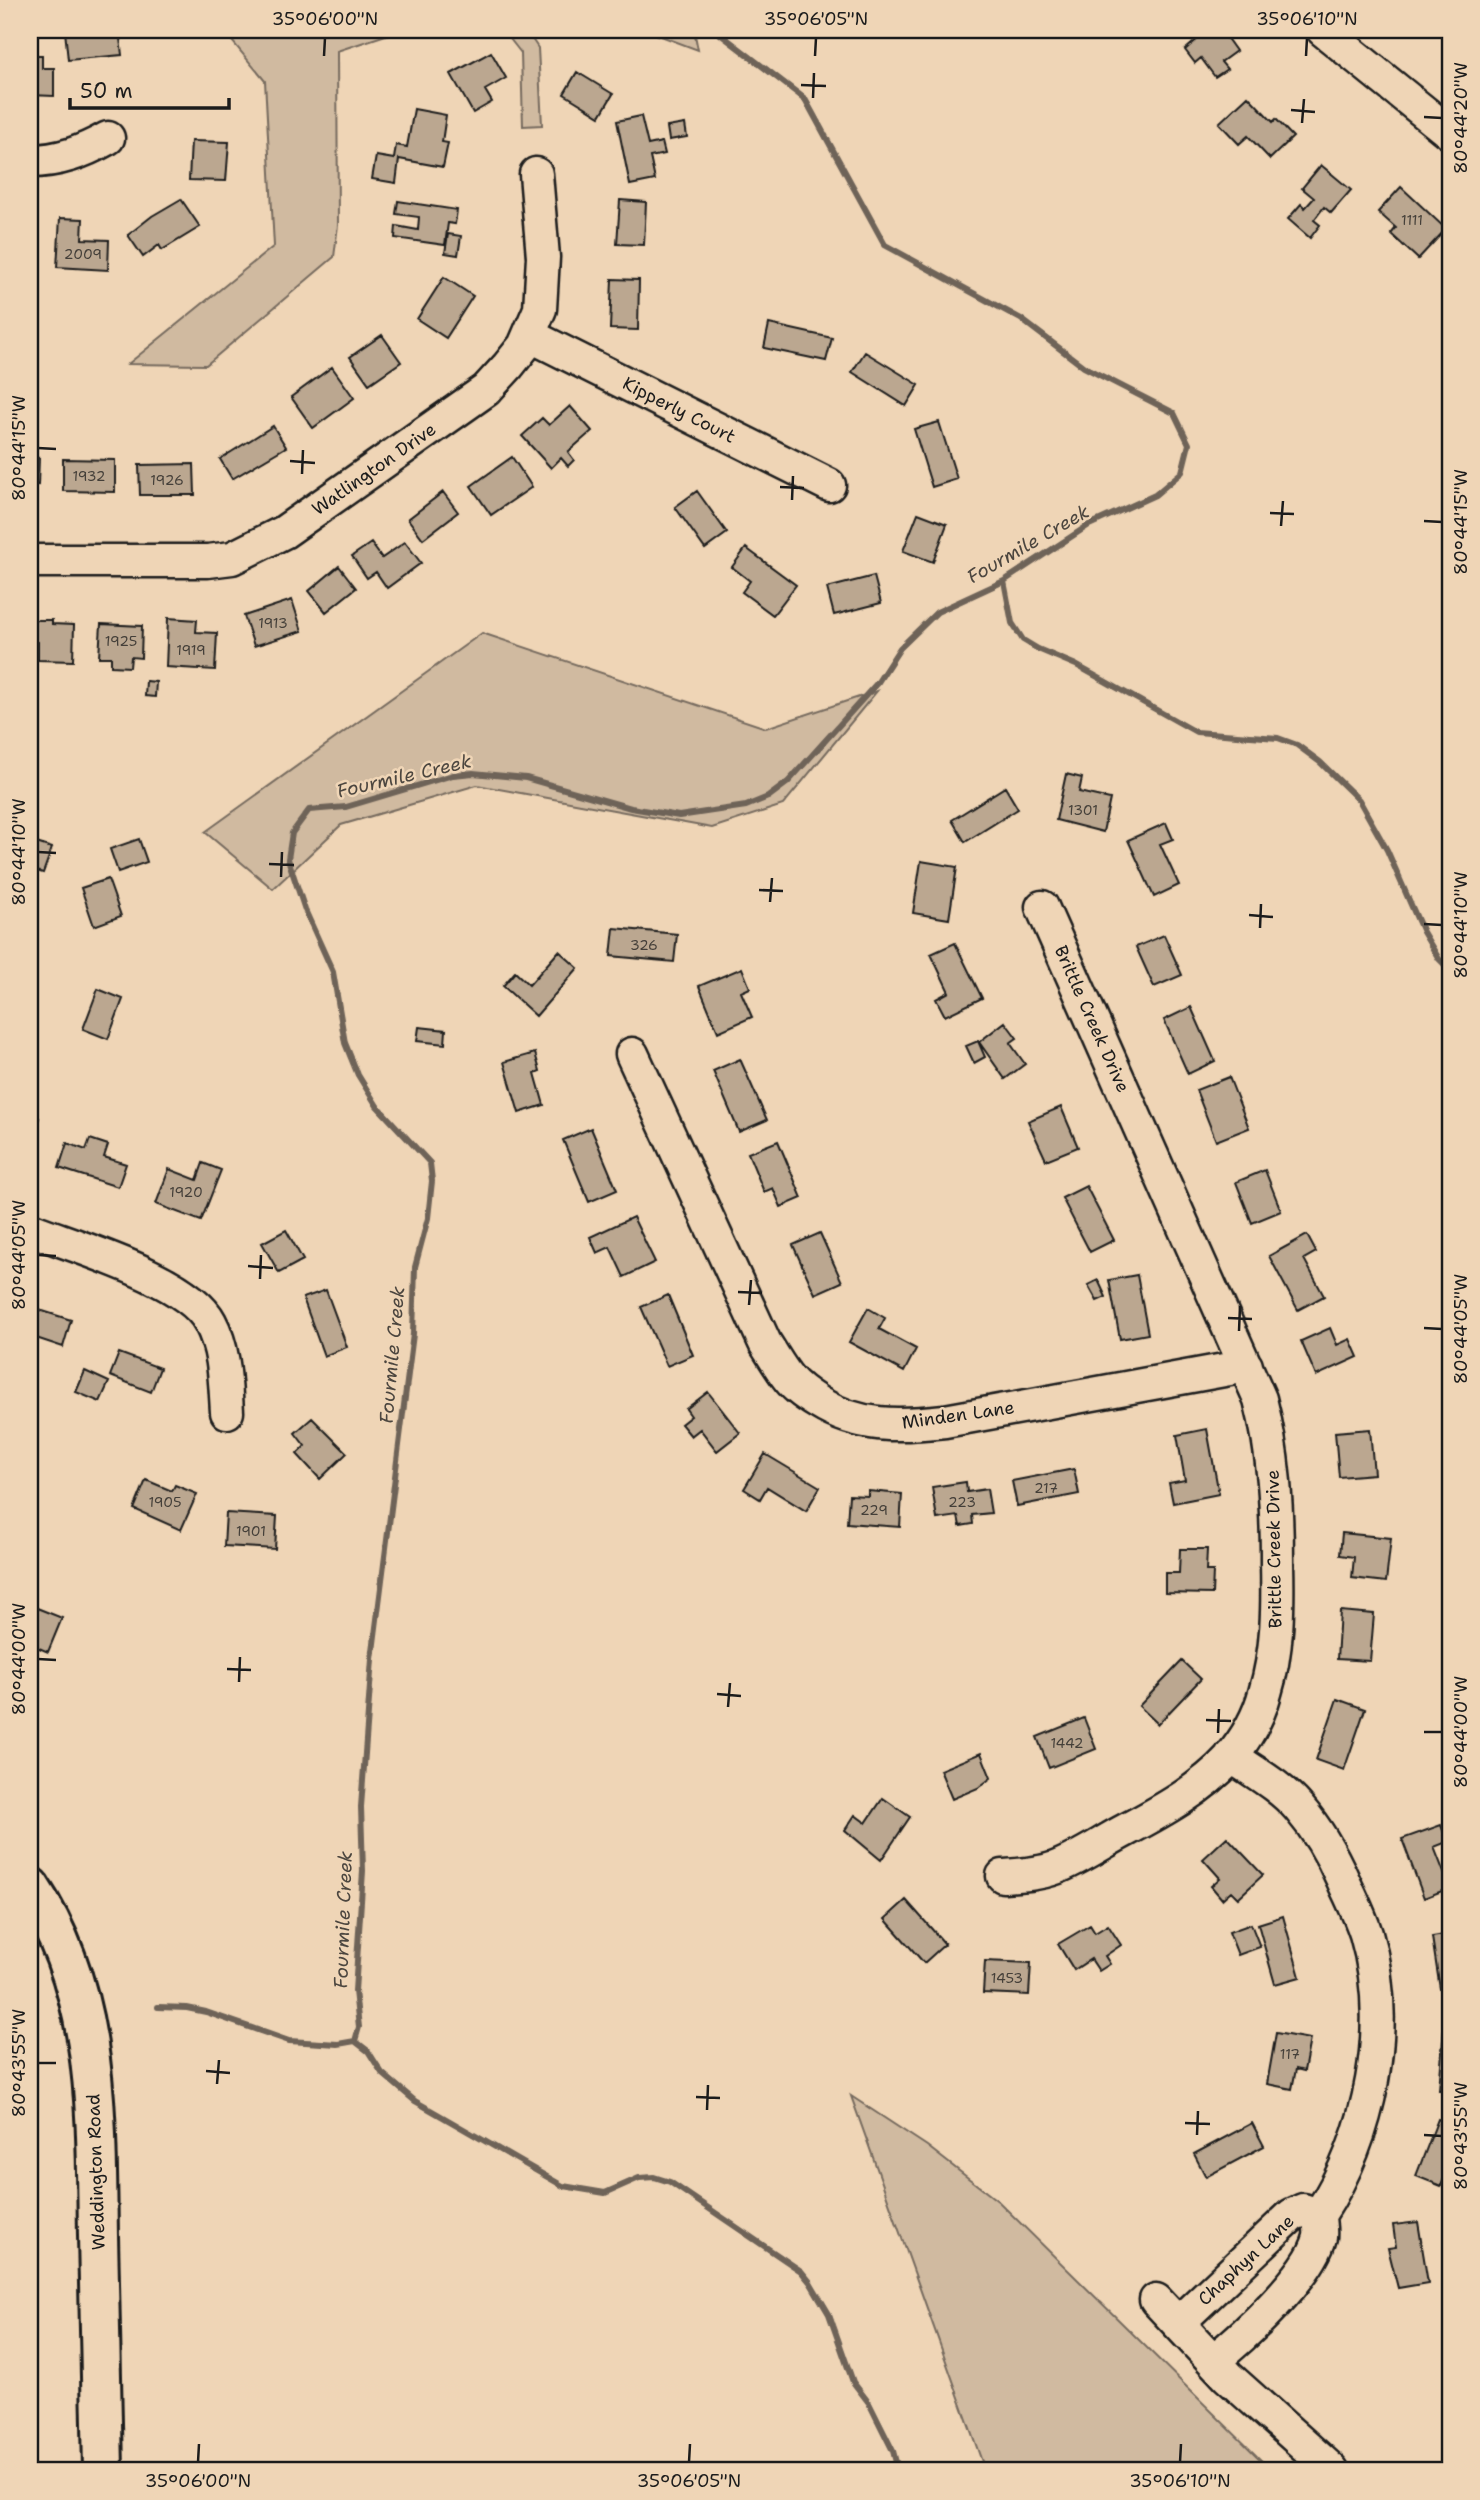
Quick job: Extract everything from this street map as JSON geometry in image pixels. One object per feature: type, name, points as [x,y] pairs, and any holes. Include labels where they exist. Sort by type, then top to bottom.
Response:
[{"type":"main road","name":"Weddington Road","points":[[30,1887],[66,1960],[80,1998],[90,2053],[96,2116],[103,2470]]},
{"type":"street","points":[[1323,30],[1450,133]]},
{"type":"street","points":[[30,161],[70,156],[108,138]]},
{"type":"street","name":"Watlington Drive","points":[[30,561],[208,561],[232,558],[284,532],[486,390],[508,366],[529,335],[540,309],[543,257],[536,174]]},
{"type":"street","name":"Kipperly Court","points":[[529,335],[830,485]]},
{"type":"street","name":"Brittle Creek Drive","points":[[1003,1876],[1055,1868],[1161,1811],[1214,1774],[1231,1756],[1254,1723],[1265,1695],[1272,1667],[1278,1587],[1277,1500],[1273,1460],[1260,1399],[1042,907]]},
{"type":"street","name":"Minden Lane","points":[[632,1054],[765,1343],[790,1380],[804,1393],[828,1408],[855,1420],[907,1425],[945,1421],[1246,1366]]},
{"type":"street","points":[[30,1229],[155,1277],[198,1304],[210,1321],[225,1364],[227,1412]]},
{"type":"street","name":"Chaphyn Lane","points":[[1213,2361],[1245,2335],[1277,2301],[1308,2261],[1320,2237],[1319,2215],[1338,2187],[1356,2141],[1371,2083],[1376,2045],[1376,2006],[1366,1936],[1333,1857],[1298,1807],[1275,1786],[1231,1756]]},
{"type":"street","name":"Chaphyn Lane","points":[[1178,2323],[1292,2216],[1303,2210],[1319,2215]]},
{"type":"street","points":[[1156,2301],[1213,2361],[1285,2430],[1332,2470]]},
{"type":"street","points":[[1285,2430],[1351,2470]]},
{"type":"shaded area","points":[[223,30],[401,30],[337,51],[338,225],[334,257],[206,365],[128,364],[274,246],[265,81]]},
{"type":"shaded area","points":[[503,30],[526,30],[538,48],[542,125],[523,126],[521,53]]},
{"type":"shaded area","points":[[645,30],[694,30],[698,50]]},
{"type":"shaded area","points":[[482,633],[766,728],[877,691],[783,805],[712,828],[477,785],[341,825],[273,889],[205,832]]},
{"type":"shaded area","points":[[851,2096],[927,2146],[999,2202],[1271,2470],[985,2470]]},
{"type":"building","points":[[119,30],[122,55],[68,60],[65,31]]},
{"type":"building","points":[[1208,30],[1221,30],[1236,51],[1221,62],[1227,69],[1215,77],[1201,58],[1195,63],[1185,50]]},
{"type":"building","points":[[491,52],[506,78],[485,90],[492,102],[473,113],[451,74]]},
{"type":"building","points":[[30,55],[42,55],[42,68],[54,68],[54,96],[30,95]]},
{"type":"building","points":[[577,72],[613,94],[600,116],[564,94]]},
{"type":"building","points":[[1248,96],[1273,122],[1276,119],[1293,137],[1270,159],[1248,136],[1239,144],[1219,123]]},
{"type":"building","points":[[414,109],[446,115],[442,142],[448,143],[443,167],[399,159],[396,183],[372,179],[376,156],[394,159],[396,145],[407,147]]},
{"type":"building","points":[[641,116],[648,145],[662,142],[665,154],[650,157],[655,180],[630,185],[617,121]]},
{"type":"building","points":[[685,124],[687,137],[669,140],[667,127]]},
{"type":"building","points":[[191,141],[229,142],[226,181],[189,180]]},
{"type":"building","points":[[1321,165],[1351,190],[1331,213],[1324,207],[1314,220],[1320,225],[1310,238],[1288,219],[1301,204],[1305,208],[1314,198],[1302,188]]},
{"type":"building","points":[[1401,187],[1446,229],[1418,259],[1391,234],[1396,228],[1378,212]]},
{"type":"building","points":[[181,199],[200,227],[162,250],[159,245],[143,257],[128,235],[152,216]]},
{"type":"building","points":[[620,200],[646,202],[644,245],[617,244]]},
{"type":"building","points":[[398,201],[457,210],[455,224],[448,223],[445,245],[395,238],[396,226],[418,230],[419,217],[396,214]]},
{"type":"building","points":[[60,218],[83,219],[82,239],[109,240],[108,270],[57,267]]},
{"type":"building","points":[[448,234],[461,236],[458,255],[445,253]]},
{"type":"building","points":[[444,277],[473,296],[446,338],[417,319]]},
{"type":"building","points":[[612,279],[639,280],[638,330],[610,329]]},
{"type":"building","points":[[769,324],[832,338],[826,361],[764,348]]},
{"type":"building","points":[[382,335],[401,362],[369,384],[350,357]]},
{"type":"building","points":[[865,352],[919,385],[906,406],[852,372]]},
{"type":"building","points":[[332,367],[354,398],[313,428],[291,397]]},
{"type":"building","points":[[570,406],[592,431],[568,452],[574,460],[568,466],[561,458],[551,468],[522,436],[542,418],[549,425]]},
{"type":"building","points":[[939,422],[957,479],[932,487],[914,429]]},
{"type":"building","points":[[273,426],[286,447],[232,479],[220,459]]},
{"type":"building","points":[[30,457],[39,458],[38,485],[30,484]]},
{"type":"building","points":[[512,457],[532,487],[491,515],[471,486]]},
{"type":"building","points":[[63,459],[115,460],[115,492],[63,491]]},
{"type":"building","points":[[194,464],[195,495],[140,495],[139,465]]},
{"type":"building","points":[[697,491],[727,533],[705,549],[675,507]]},
{"type":"building","points":[[443,492],[458,512],[423,539],[408,519]]},
{"type":"building","points":[[918,513],[947,524],[933,562],[903,551]]},
{"type":"building","points":[[405,542],[421,563],[387,588],[376,572],[367,578],[352,556],[371,543],[382,558]]},
{"type":"building","points":[[746,548],[796,585],[773,615],[742,592],[750,581],[732,567]]},
{"type":"building","points":[[339,566],[356,588],[326,612],[309,591]]},
{"type":"building","points":[[874,576],[881,603],[834,615],[827,588]]},
{"type":"building","points":[[292,600],[302,631],[254,646],[244,616]]},
{"type":"building","points":[[168,618],[197,620],[196,632],[217,633],[215,670],[166,667]]},
{"type":"building","points":[[30,620],[52,620],[52,624],[74,625],[73,661],[38,660],[38,642],[30,642]]},
{"type":"building","points":[[101,624],[142,626],[141,658],[131,657],[130,667],[111,666],[111,657],[99,657]]},
{"type":"building","points":[[146,681],[156,682],[155,697],[145,696]]},
{"type":"building","points":[[1066,774],[1082,778],[1079,792],[1110,799],[1103,832],[1056,820]]},
{"type":"building","points":[[1005,787],[1018,809],[965,842],[952,820]]},
{"type":"building","points":[[1166,823],[1173,839],[1160,844],[1179,885],[1154,897],[1128,840]]},
{"type":"building","points":[[139,839],[147,862],[118,872],[110,849]]},
{"type":"building","points":[[30,841],[52,848],[43,873],[30,869]]},
{"type":"building","points":[[921,861],[957,867],[949,919],[913,913]]},
{"type":"building","points":[[108,879],[121,916],[94,926],[81,888]]},
{"type":"building","points":[[614,928],[677,934],[674,962],[611,956]]},
{"type":"building","points":[[1164,935],[1182,975],[1154,987],[1136,947]]},
{"type":"building","points":[[955,943],[982,998],[945,1016],[936,999],[949,992],[931,954]]},
{"type":"building","points":[[559,951],[578,968],[536,1016],[503,986],[515,972],[529,985]]},
{"type":"building","points":[[742,968],[750,988],[741,992],[752,1017],[718,1032],[699,986]]},
{"type":"building","points":[[98,989],[123,999],[108,1039],[83,1029]]},
{"type":"building","points":[[1191,1007],[1215,1061],[1188,1074],[1164,1020]]},
{"type":"building","points":[[1005,1022],[1017,1038],[1010,1043],[1025,1064],[1005,1079],[979,1042]]},
{"type":"building","points":[[419,1027],[446,1030],[445,1044],[417,1041]]},
{"type":"building","points":[[978,1041],[985,1057],[974,1063],[966,1046]]},
{"type":"building","points":[[535,1053],[540,1071],[535,1073],[544,1105],[519,1113],[504,1062]]},
{"type":"building","points":[[740,1059],[767,1120],[739,1132],[713,1071]]},
{"type":"building","points":[[1229,1077],[1249,1128],[1216,1141],[1196,1090]]},
{"type":"building","points":[[1061,1107],[1078,1147],[1046,1160],[1028,1121]]},
{"type":"building","points":[[30,1114],[39,1118],[30,1143]]},
{"type":"building","points":[[591,1128],[617,1190],[589,1202],[563,1140]]},
{"type":"building","points":[[90,1139],[108,1145],[104,1157],[126,1164],[118,1187],[59,1168],[67,1143],[86,1150]]},
{"type":"building","points":[[778,1141],[802,1198],[781,1207],[773,1188],[764,1192],[748,1153]]},
{"type":"building","points":[[203,1163],[221,1170],[201,1221],[156,1204],[169,1169],[197,1180]]},
{"type":"building","points":[[1265,1170],[1281,1211],[1252,1223],[1236,1182]]},
{"type":"building","points":[[1086,1186],[1114,1240],[1090,1252],[1062,1198]]},
{"type":"building","points":[[633,1217],[655,1262],[624,1277],[610,1247],[597,1253],[590,1237]]},
{"type":"building","points":[[286,1230],[303,1260],[279,1273],[262,1243]]},
{"type":"building","points":[[820,1233],[842,1282],[815,1294],[793,1245]]},
{"type":"building","points":[[1307,1235],[1316,1252],[1304,1259],[1324,1296],[1298,1310],[1269,1256]]},
{"type":"building","points":[[1137,1275],[1148,1334],[1120,1339],[1109,1280]]},
{"type":"building","points":[[1098,1280],[1106,1297],[1097,1301],[1088,1285]]},
{"type":"building","points":[[326,1290],[347,1347],[324,1356],[303,1298]]},
{"type":"building","points":[[668,1295],[693,1355],[667,1366],[641,1307]]},
{"type":"building","points":[[30,1307],[71,1320],[63,1347],[30,1336]]},
{"type":"building","points":[[868,1308],[885,1318],[879,1329],[916,1349],[904,1372],[849,1342]]},
{"type":"building","points":[[1330,1328],[1337,1345],[1350,1339],[1358,1357],[1316,1376],[1301,1341]]},
{"type":"building","points":[[119,1353],[160,1368],[151,1392],[110,1376]]},
{"type":"building","points":[[85,1371],[109,1382],[100,1402],[76,1392]]},
{"type":"building","points":[[708,1392],[740,1433],[717,1451],[700,1429],[691,1436],[681,1424],[691,1416],[686,1409]]},
{"type":"building","points":[[312,1418],[347,1453],[320,1479],[297,1454],[305,1446],[295,1433]]},
{"type":"building","points":[[1207,1429],[1219,1494],[1173,1503],[1169,1483],[1185,1480],[1177,1435]]},
{"type":"building","points":[[1370,1429],[1374,1474],[1339,1477],[1335,1432]]},
{"type":"building","points":[[765,1454],[820,1487],[806,1511],[767,1487],[760,1499],[744,1489]]},
{"type":"building","points":[[1074,1469],[1079,1494],[1017,1506],[1012,1481]]},
{"type":"building","points":[[146,1480],[172,1491],[175,1485],[197,1494],[181,1530],[134,1509]]},
{"type":"building","points":[[966,1482],[967,1492],[987,1489],[991,1513],[972,1515],[973,1524],[960,1526],[958,1516],[937,1519],[932,1487]]},
{"type":"building","points":[[868,1491],[902,1494],[900,1527],[847,1523],[849,1495],[868,1496]]},
{"type":"building","points":[[226,1513],[277,1516],[275,1549],[224,1546]]},
{"type":"building","points":[[1342,1533],[1391,1538],[1386,1582],[1352,1578],[1354,1557],[1340,1555]]},
{"type":"building","points":[[1180,1549],[1207,1549],[1206,1571],[1213,1571],[1212,1594],[1165,1593],[1165,1573],[1179,1573]]},
{"type":"building","points":[[37,1608],[62,1618],[48,1652],[30,1644],[30,1627]]},
{"type":"building","points":[[1340,1611],[1374,1614],[1370,1661],[1337,1659]]},
{"type":"building","points":[[1182,1661],[1201,1679],[1158,1724],[1139,1706]]},
{"type":"building","points":[[1337,1699],[1365,1709],[1344,1770],[1316,1760]]},
{"type":"building","points":[[1084,1718],[1096,1749],[1049,1768],[1037,1737]]},
{"type":"building","points":[[981,1753],[991,1778],[978,1788],[952,1799],[940,1770]]},
{"type":"building","points":[[883,1798],[910,1817],[881,1860],[845,1830],[855,1815],[866,1823]]},
{"type":"building","points":[[1441,1825],[1447,1842],[1434,1847],[1450,1888],[1424,1898],[1402,1839]]},
{"type":"building","points":[[1227,1837],[1263,1875],[1238,1898],[1231,1891],[1222,1899],[1211,1886],[1220,1878],[1203,1859]]},
{"type":"building","points":[[906,1900],[945,1944],[924,1963],[885,1919]]},
{"type":"building","points":[[1283,1916],[1300,1977],[1275,1984],[1258,1924]]},
{"type":"building","points":[[1251,1924],[1260,1947],[1238,1955],[1229,1932]]},
{"type":"building","points":[[1090,1925],[1095,1933],[1108,1925],[1121,1945],[1105,1956],[1110,1964],[1099,1971],[1091,1959],[1074,1970],[1058,1944]]},
{"type":"building","points":[[1450,1934],[1450,1987],[1440,1989],[1432,1937]]},
{"type":"building","points":[[985,1961],[1031,1963],[1029,1995],[983,1993]]},
{"type":"building","points":[[1444,2027],[1450,2027],[1450,2090],[1439,2090]]},
{"type":"building","points":[[1276,2033],[1310,2039],[1304,2071],[1296,2069],[1292,2089],[1267,2084]]},
{"type":"building","points":[[1438,2119],[1450,2124],[1450,2163],[1441,2186],[1416,2176]]},
{"type":"building","points":[[1252,2123],[1264,2146],[1206,2177],[1194,2154]]},
{"type":"building","points":[[1418,2222],[1428,2283],[1398,2288],[1388,2248],[1396,2247],[1393,2225]]},
{"type":"waterway","name":"Fourmile Creek","points":[[355,2041],[359,2027],[355,1991],[363,1871],[361,1807],[372,1659],[413,1334],[415,1267],[428,1218],[432,1181],[430,1163],[377,1106],[358,1075],[345,1043],[333,972],[305,910],[288,859],[292,833],[309,810],[346,807],[453,775],[473,773],[526,778],[631,808],[679,816],[746,806],[768,797],[788,782],[878,682],[900,648],[937,612],[1004,581],[1089,525],[1155,495],[1182,472],[1189,444],[1174,413],[1084,367],[1021,319],[885,245],[805,99],[715,30]]},
{"type":"waterway","points":[[1004,581],[1012,623],[1023,640],[1038,649],[1076,665],[1196,732],[1278,738],[1297,745],[1320,762],[1359,800],[1387,850],[1423,932],[1439,959],[1450,970]]},
{"type":"waterway","points":[[158,2007],[206,2012],[289,2041],[338,2044],[355,2041]]},
{"type":"waterway","name":"Fourmile Creek","points":[[355,2041],[368,2051],[382,2073],[415,2101],[563,2186],[605,2193],[639,2178],[654,2177],[670,2182],[801,2271],[829,2314],[853,2382],[869,2403],[893,2451],[898,2470]]}]
